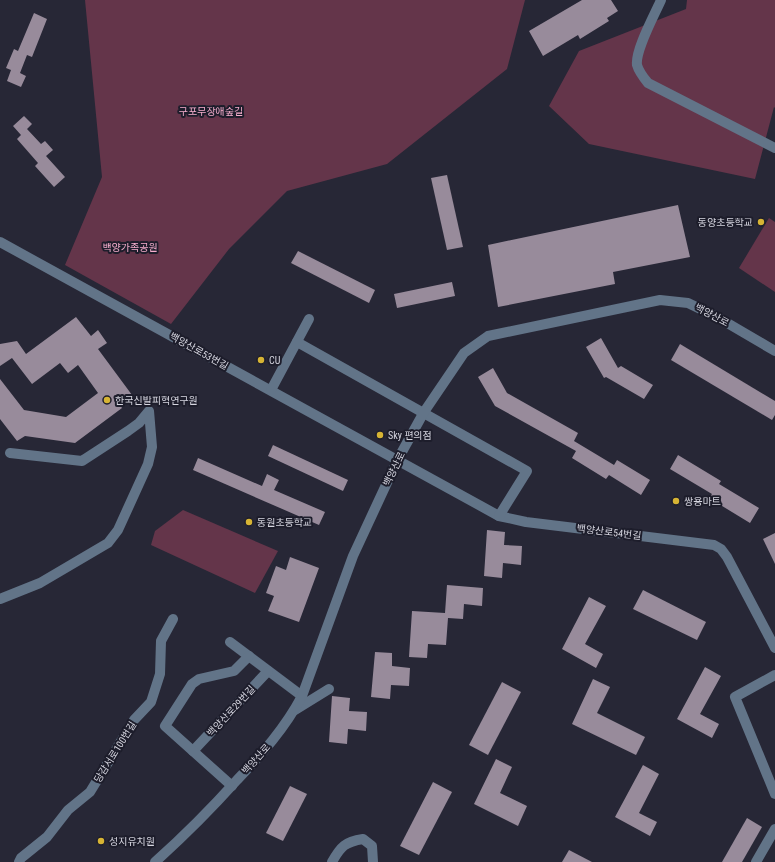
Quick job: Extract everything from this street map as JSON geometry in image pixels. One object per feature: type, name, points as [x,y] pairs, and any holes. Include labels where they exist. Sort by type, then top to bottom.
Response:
[{"type":"street","points":[[661,0],[639,51],[637,63],[640,74],[648,83],[775,148]]},
{"type":"street","name":"백양산로53번길","points":[[0,242],[398,459]]},
{"type":"street","name":"백양산로","points":[[155,862],[191,830],[232,786],[276,737],[294,710],[302,696],[354,556],[398,459],[424,412],[464,353],[488,336],[660,300],[688,303],[717,317],[775,351]]},
{"type":"street","points":[[271,390],[309,319]]},
{"type":"street","points":[[297,342],[527,471],[500,516]]},
{"type":"street","points":[[0,599],[40,583],[108,544],[118,530],[148,464],[152,448],[149,411],[139,423],[82,461],[10,453]]},
{"type":"street","name":"백양산로54번길","points":[[398,459],[500,516],[526,522],[714,545],[721,549],[727,557],[775,648]]},
{"type":"street","name":"당감서로100번길","points":[[19,862],[21,858],[47,837],[68,810],[90,792],[134,720],[151,702],[160,674],[162,641],[173,619]]},
{"type":"street","points":[[230,642],[302,696]]},
{"type":"street","points":[[232,786],[165,726],[192,684],[199,679],[234,672],[249,656]]},
{"type":"street","name":"백양산로29번길","points":[[193,751],[268,671]]},
{"type":"street","points":[[775,675],[735,698],[775,794]]},
{"type":"street","points":[[294,710],[328,689]]},
{"type":"street","points":[[756,862],[775,829]]},
{"type":"street","points":[[332,862],[340,848],[351,841],[363,839],[372,846],[373,862]]},
{"type":"green space","name":"구포무장애숲길","points":[[85,0],[525,0],[507,69],[387,164],[287,191],[229,249],[171,324],[65,265],[102,177]]},
{"type":"green space","points":[[687,0],[775,0],[775,108],[774,107],[755,179],[589,144],[549,106],[579,51],[686,9]]},
{"type":"green space","points":[[769,218],[775,222],[775,292],[739,268]]},
{"type":"green space","points":[[183,510],[278,551],[255,593],[151,545],[155,531]]},
{"type":"building","points":[[582,0],[611,0],[618,11],[607,18],[609,21],[580,39],[578,35],[543,56],[529,31]]},
{"type":"building","points":[[34,13],[47,19],[32,57],[27,55],[20,73],[26,76],[21,87],[7,81],[11,70],[6,68],[14,49],[18,51]]},
{"type":"building","points":[[24,116],[32,124],[27,129],[41,144],[45,141],[53,150],[46,156],[65,177],[54,187],[35,166],[38,163],[17,139],[21,135],[13,126]]},
{"type":"building","points":[[447,175],[463,247],[447,250],[431,178]]},
{"type":"building","points":[[678,205],[690,257],[613,272],[615,284],[498,307],[488,245]]},
{"type":"building","points":[[298,251],[375,290],[369,303],[291,263]]},
{"type":"building","points":[[452,282],[455,296],[397,308],[394,294]]},
{"type":"building","points":[[76,317],[91,336],[98,330],[107,343],[98,349],[132,395],[120,405],[122,408],[75,443],[25,436],[17,441],[0,419],[0,379],[24,410],[66,417],[98,393],[78,365],[68,373],[60,363],[32,384],[12,358],[0,366],[0,344],[17,341],[26,354]]},
{"type":"building","points":[[601,338],[618,368],[621,366],[653,385],[644,399],[606,377],[604,378],[586,347]]},
{"type":"building","points":[[680,344],[775,401],[775,415],[772,420],[671,360]]},
{"type":"building","points":[[493,368],[507,393],[578,433],[574,441],[614,465],[617,460],[650,480],[641,495],[609,475],[606,479],[572,458],[576,451],[495,406],[478,377]]},
{"type":"building","points":[[273,445],[348,480],[343,491],[268,456]]},
{"type":"building","points":[[678,455],[721,481],[719,484],[759,508],[750,523],[709,498],[712,494],[670,469]]},
{"type":"building","points":[[198,458],[262,486],[267,474],[279,480],[274,490],[325,512],[319,525],[193,470]]},
{"type":"building","points":[[487,530],[505,532],[504,545],[522,546],[521,565],[503,563],[502,578],[484,576]]},
{"type":"building","points":[[775,533],[775,564],[763,539]]},
{"type":"building","points":[[290,557],[319,568],[299,622],[268,611],[274,596],[266,593],[276,566],[286,570]]},
{"type":"building","points":[[447,585],[483,588],[482,606],[464,604],[463,619],[448,618],[446,645],[428,644],[427,658],[409,657],[412,611],[445,613]]},
{"type":"building","points":[[643,590],[706,622],[697,640],[633,609]]},
{"type":"building","points":[[589,597],[606,606],[585,644],[603,654],[596,668],[562,649]]},
{"type":"building","points":[[375,652],[392,653],[392,666],[410,668],[409,686],[391,685],[390,699],[371,697]]},
{"type":"building","points":[[705,667],[721,676],[700,714],[719,724],[712,738],[677,719]]},
{"type":"building","points":[[593,679],[610,687],[597,713],[645,737],[636,755],[572,724]]},
{"type":"building","points":[[502,682],[521,692],[488,755],[469,745]]},
{"type":"building","points":[[332,696],[350,698],[349,711],[367,712],[366,731],[348,729],[347,744],[329,742]]},
{"type":"building","points":[[496,759],[512,767],[500,793],[527,806],[518,826],[474,804]]},
{"type":"building","points":[[643,765],[659,774],[639,813],[657,822],[650,836],[615,817]]},
{"type":"building","points":[[433,782],[452,792],[419,855],[400,846]]},
{"type":"building","points":[[290,786],[307,794],[283,841],[266,833]]},
{"type":"building","points":[[747,818],[762,827],[742,862],[722,862]]},
{"type":"building","points":[[569,850],[592,862],[562,862]]},
{"type":"place","name":"동양초등학교","points":[[761,222]]},
{"type":"place","name":"CU","points":[[261,360]]},
{"type":"place","name":"한국신발피혁연구원","points":[[107,400]]},
{"type":"place","name":"Sky 편의점","points":[[380,435]]},
{"type":"place","name":"쌍용마트","points":[[676,501]]},
{"type":"place","name":"동원초등학교","points":[[249,522]]},
{"type":"place","name":"성지유치원","points":[[101,841]]},
{"type":"park label","name":"백양가족공원","points":[[130,247]]}]
